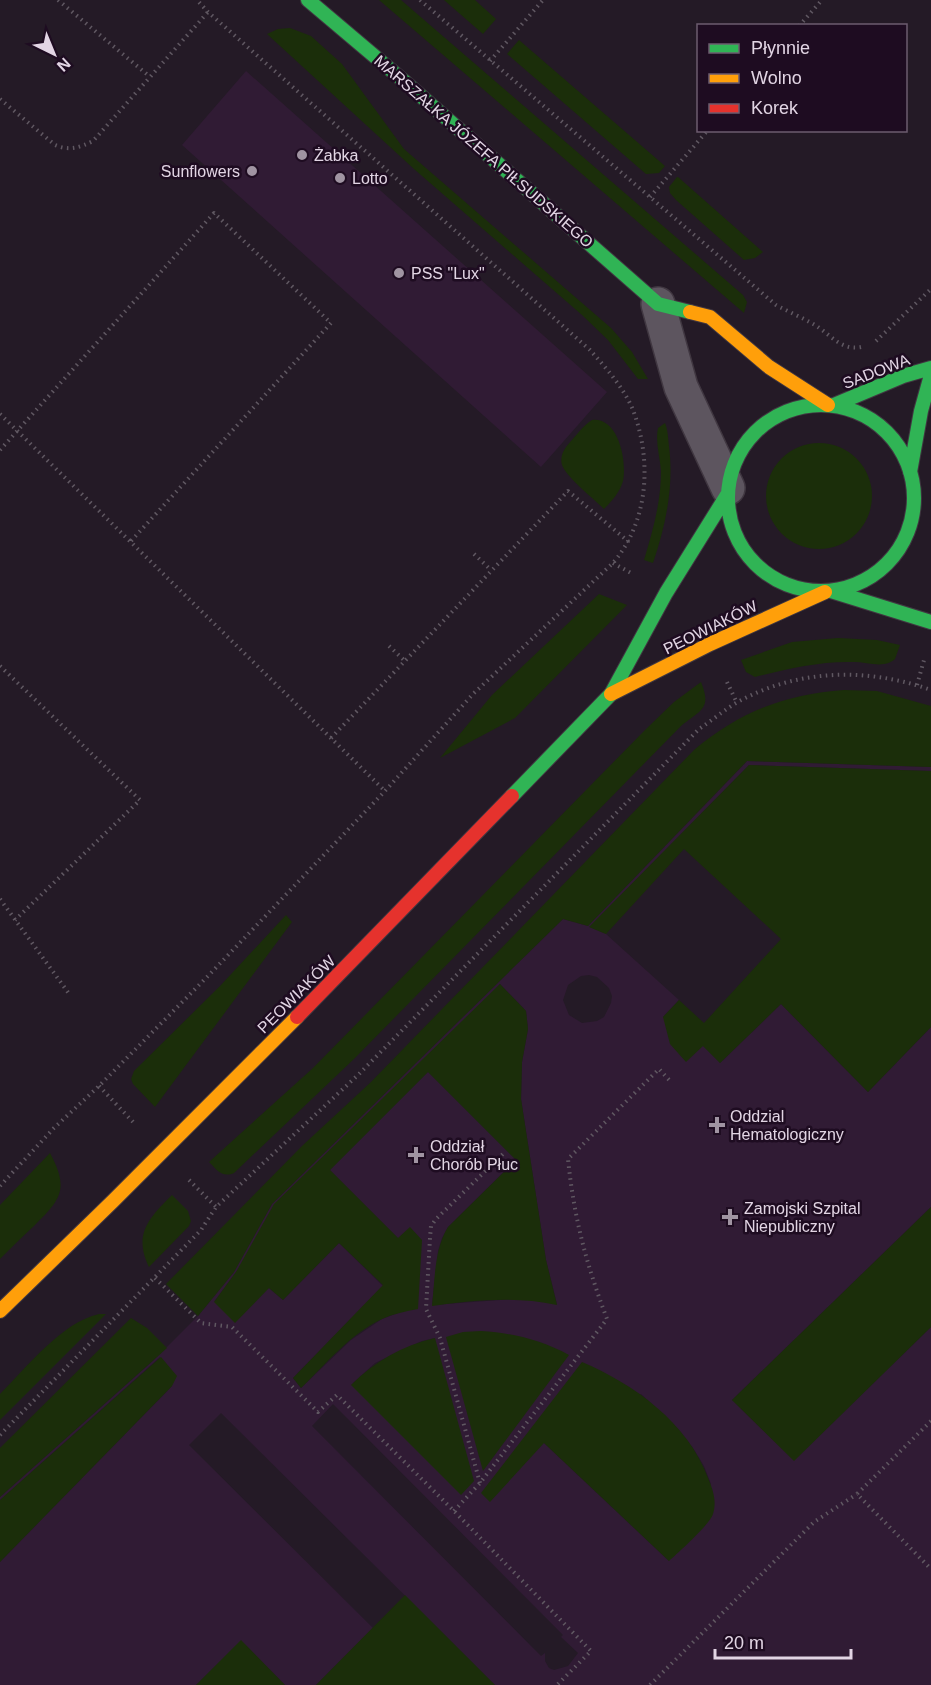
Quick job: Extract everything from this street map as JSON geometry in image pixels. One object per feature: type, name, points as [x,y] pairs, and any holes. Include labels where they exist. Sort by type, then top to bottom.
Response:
[{"type":"main road","name":"MARSZAŁKA JÓZEFA PIŁSUDSKIEGO","points":[[308,0],[405,81],[658,304],[710,317],[769,367],[831,405]]},
{"type":"main road","name":"SADOWA","points":[[831,405],[903,376],[931,368]]},
{"type":"main road","name":"SADOWA","points":[[911,476],[920,415],[931,375]]},
{"type":"main road","points":[[828,592],[853,586],[873,576],[889,562],[903,544],[911,524],[914,502],[911,476],[902,452],[890,435],[873,421],[855,411],[831,405],[807,405],[787,410],[769,420],[753,433],[741,449],[732,467],[727,491],[729,517],[735,538],[755,565],[782,584],[803,590],[828,592],[931,622]]},
{"type":"main road","points":[[911,476],[926,494]]},
{"type":"main road","name":"PEOWIAKÓW","points":[[0,1311],[359,954],[611,694],[666,593],[727,491]]},
{"type":"main road","name":"PEOWIAKÓW","points":[[611,694],[710,644],[828,592]]},
{"type":"street","points":[[658,304],[681,387],[727,491]]},
{"type":"path","points":[[58,0],[149,76]]},
{"type":"path","points":[[0,1186],[54,1128],[209,975],[385,791],[473,694],[614,563],[628,542],[642,506],[646,478],[643,449],[632,409],[607,370],[590,350],[197,0]]},
{"type":"path","points":[[420,0],[776,305],[817,326],[837,343],[855,348],[864,346]]},
{"type":"path","points":[[490,61],[543,0]]},
{"type":"path","points":[[801,24],[822,0]]},
{"type":"path","points":[[0,99],[55,145],[65,149],[93,141],[208,12]]},
{"type":"path","points":[[650,197],[706,132]]},
{"type":"path","points":[[0,450],[214,213],[332,323],[131,541]]},
{"type":"path","points":[[872,344],[931,289]]},
{"type":"path","points":[[0,414],[385,791]]},
{"type":"path","points":[[331,738],[568,491],[628,542]]},
{"type":"path","points":[[474,554],[491,570]]},
{"type":"path","points":[[388,646],[405,661]]},
{"type":"path","points":[[917,685],[924,658]]},
{"type":"path","points":[[0,666],[140,800],[15,920]]},
{"type":"path","points":[[0,1435],[201,1230],[216,1207],[358,1075],[699,729],[737,703],[769,688],[804,678],[863,674],[881,676],[931,690]]},
{"type":"path","points":[[727,681],[737,703]]},
{"type":"path","points":[[0,899],[70,995]]},
{"type":"path","points":[[454,1511],[480,1484],[607,1319],[593,1282],[575,1219],[567,1159],[659,1069],[671,1082]]},
{"type":"path","points":[[99,1086],[135,1124]]},
{"type":"path","points":[[480,1484],[440,1338],[426,1309],[430,1238],[436,1219],[504,1153]]},
{"type":"path","points":[[189,1179],[216,1207]]},
{"type":"path","points":[[155,1278],[201,1323],[232,1327],[318,1412],[337,1395],[454,1511],[591,1651],[557,1685]]},
{"type":"path","points":[[650,1685],[814,1522],[857,1494],[931,1421]]},
{"type":"path","points":[[857,1494],[931,1569]]},
{"type":"shaded area","name":"PSS \"Lux\"","points":[[246,71],[607,392],[541,467],[182,145]]},
{"type":"shaded area","name":"Zamojski Szpital Niepubliczny","points":[[747,761],[931,767],[931,771],[749,765],[590,927],[606,934],[679,1000],[663,1017],[703,1046],[720,1063],[781,1004],[868,1092],[931,1027],[931,1207],[732,1400],[794,1460],[931,1327],[931,1685],[495,1685],[221,1413],[189,1445],[373,1628],[316,1685],[285,1685],[241,1641],[196,1685],[0,1685],[0,1562],[172,1386],[160,1357],[0,1500],[0,1497],[154,1360],[198,1316],[234,1272],[272,1204],[563,919],[588,926]],"holes":[[[581,976],[597,977],[609,988],[612,996],[604,1017],[597,1021],[582,1023],[569,1015],[563,1000],[568,985]],[[500,984],[526,1011],[528,1029],[522,1062],[521,1099],[546,1260],[557,1304],[512,1299],[432,1305],[438,1251],[448,1227],[516,1160],[428,1072],[330,1170],[398,1238],[398,1313],[382,1319],[351,1340],[301,1388],[293,1378],[383,1286],[339,1243],[283,1300],[269,1288],[214,1302],[236,1272]],[[435,1338],[351,1385],[375,1363],[422,1341]],[[641,1394],[678,1429],[693,1448],[711,1484],[669,1561],[544,1443]],[[333,1404],[563,1635],[561,1637],[578,1653],[568,1666],[554,1670],[549,1668],[545,1661],[545,1653],[541,1656],[312,1426]]]},
{"type":"green space","points":[[379,0],[401,0],[743,295],[747,302],[744,313]]},
{"type":"green space","points":[[444,0],[475,0],[496,19],[483,34]]},
{"type":"green space","points":[[290,28],[311,36],[342,64],[404,149],[611,328],[632,352],[648,379],[638,379],[608,340],[582,315],[414,169],[267,34],[278,29]]},
{"type":"green space","points":[[519,40],[665,166],[659,173],[646,174],[507,54]]},
{"type":"green space","points":[[677,177],[763,252],[755,258],[744,260],[670,193],[669,187]]},
{"type":"green space","points":[[592,420],[601,421],[615,433],[624,463],[622,485],[604,509],[569,476],[561,461],[567,445]]},
{"type":"green space","points":[[665,423],[670,461],[670,491],[662,534],[653,563],[644,560],[660,494],[661,471],[657,433],[658,428]]},
{"type":"green space","points":[[819,443],[839,447],[856,459],[868,476],[872,496],[868,516],[856,533],[839,545],[819,549],[799,545],[782,533],[770,516],[766,496],[770,476],[782,459],[799,447]]},
{"type":"green space","points":[[599,594],[627,605],[515,718],[440,758],[492,695]]},
{"type":"green space","points":[[838,638],[877,640],[900,645],[895,659],[886,664],[854,662],[816,664],[755,677],[746,672],[741,660],[792,642]]},
{"type":"green space","points":[[701,682],[705,698],[703,708],[681,726],[355,1058],[234,1173],[223,1174],[209,1162],[313,1068],[645,730],[674,702]]},
{"type":"green space","points":[[844,690],[877,691],[931,706],[931,767],[747,761],[588,926],[563,919],[272,1204],[234,1272],[198,1316],[166,1284],[302,1146],[371,1082],[694,750],[728,725],[764,707],[802,696]]},
{"type":"green space","points":[[749,765],[931,771],[931,1027],[868,1092],[781,1004],[720,1063],[703,1046],[686,1062],[670,1044],[663,1017],[679,1000],[704,1023],[781,939],[684,849],[606,934],[589,927]]},
{"type":"green space","points":[[286,915],[292,922],[155,1107],[133,1084],[131,1079],[134,1071],[220,986]]},
{"type":"green space","points":[[500,984],[526,1011],[528,1029],[522,1062],[521,1099],[546,1260],[557,1305],[495,1300],[432,1306],[440,1245],[448,1227],[516,1160],[428,1072],[330,1170],[398,1238],[410,1227],[422,1240],[418,1309],[382,1319],[370,1325],[339,1350],[301,1388],[293,1378],[383,1285],[339,1243],[283,1300],[269,1288],[235,1323],[214,1302],[236,1272],[274,1204]]},
{"type":"green space","points":[[50,1153],[60,1176],[61,1186],[56,1201],[0,1259],[0,1205]]},
{"type":"green space","points":[[172,1195],[188,1211],[191,1221],[189,1226],[149,1267],[144,1255],[143,1236],[150,1219]]},
{"type":"green space","points":[[931,1207],[931,1327],[794,1461],[732,1400]]},
{"type":"green space","points":[[99,1314],[106,1314],[0,1420],[0,1394],[33,1359],[59,1336],[72,1326]]},
{"type":"green space","points":[[131,1318],[147,1328],[167,1348],[0,1497],[0,1448]]},
{"type":"green space","points":[[481,1331],[527,1338],[569,1355],[483,1471],[446,1337],[463,1332]]},
{"type":"green space","points":[[435,1338],[474,1481],[461,1495],[351,1385],[390,1356],[411,1345]]},
{"type":"green space","points":[[161,1357],[177,1376],[172,1386],[0,1562],[0,1500]]},
{"type":"green space","points":[[582,1362],[621,1382],[657,1408],[687,1440],[708,1478],[714,1500],[711,1519],[669,1561],[544,1443],[490,1502],[481,1493]]},
{"type":"green space","points":[[405,1595],[495,1685],[316,1685]]},
{"type":"green space","points":[[241,1640],[285,1685],[196,1685]]},
{"type":"traffic: fast","points":[[308,0],[658,304],[690,312]]},
{"type":"traffic: fast","points":[[834,405],[903,376],[931,368]]},
{"type":"traffic: fast","points":[[910,472],[921,411],[931,375]]},
{"type":"traffic: fast","points":[[821,405],[839,406],[857,412],[873,420],[887,432],[899,446],[907,462],[913,480],[914,498],[913,516],[907,534],[899,550],[887,564],[873,576],[857,584],[839,590],[821,591],[803,590],[785,584],[769,576],[755,564],[743,550],[735,534],[729,516],[728,498],[729,480],[735,462],[743,446],[755,432],[769,420],[785,412],[803,406],[821,405]]},
{"type":"traffic: fast","points":[[512,796],[611,694],[666,593],[727,495]]},
{"type":"traffic: fast","points":[[831,591],[931,622]]},
{"type":"traffic: slow","points":[[690,312],[710,317],[769,367],[828,405]]},
{"type":"traffic: slow","points":[[611,694],[710,644],[825,592]]},
{"type":"traffic: slow","points":[[0,1311],[297,1017]]},
{"type":"traffic: jam","points":[[297,1017],[512,796]]},
{"type":"place","name":"Żabka","points":[[302,155]]},
{"type":"place","name":"Sunflowers","points":[[252,171]]},
{"type":"place","name":"Lotto","points":[[340,178]]},
{"type":"place","name":"PSS \"Lux\"","points":[[399,273]]},
{"type":"place","name":"Oddzial Hematologiczny","points":[[717,1125]]},
{"type":"place","name":"Oddział Chorób Płuc","points":[[416,1155]]},
{"type":"place","name":"Zamojski Szpital Niepubliczny","points":[[730,1217]]}]
